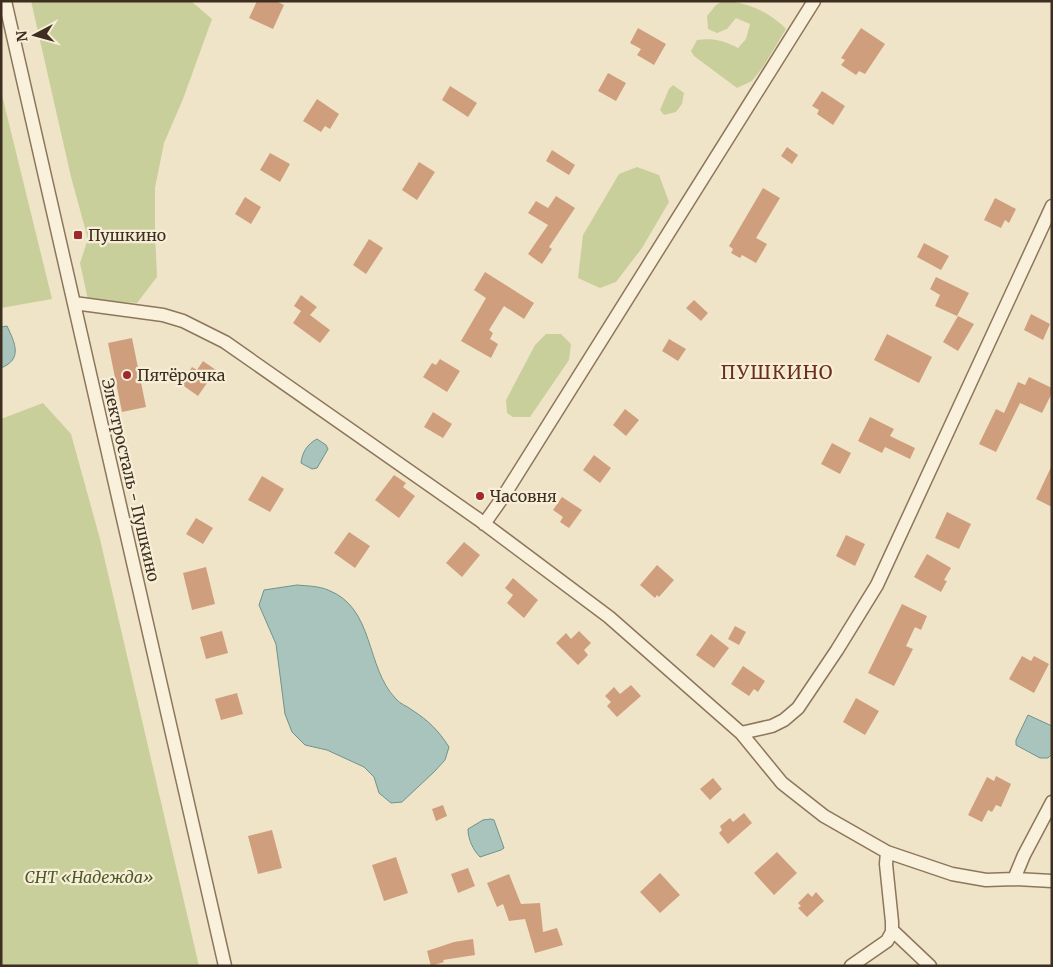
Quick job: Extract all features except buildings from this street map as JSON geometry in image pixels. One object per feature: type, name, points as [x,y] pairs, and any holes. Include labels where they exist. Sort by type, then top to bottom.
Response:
[{"type":"street","name":"Электросталь - Пушкино","points":[[5,1],[225,966]]},
{"type":"street","points":[[484,524],[503,497],[814,1]]},
{"type":"street","points":[[741,733],[772,726],[784,720],[798,708],[877,586],[1052,206]]},
{"type":"street","points":[[74,303],[163,315],[183,321],[225,342],[484,524],[609,617],[741,733],[782,782],[824,816],[887,852],[952,874],[986,880],[1014,879],[1052,882]]},
{"type":"street","points":[[1014,879],[1024,855],[1052,802]]},
{"type":"street","points":[[851,966],[887,941],[892,930],[886,864],[887,852]]},
{"type":"street","points":[[892,930],[930,966]]},
{"type":"green space","points":[[31,1],[191,1],[212,19],[183,99],[164,143],[155,188],[157,277],[137,303],[88,300],[80,263],[88,239],[71,177]]},
{"type":"green space","points":[[723,1],[740,3],[758,9],[786,29],[763,67],[752,81],[737,88],[694,56],[691,51],[697,40],[718,40],[738,48],[746,39],[750,24],[736,18],[727,29],[717,33],[708,29],[707,16],[716,5]]},
{"type":"green space","points":[[673,85],[684,93],[682,104],[676,112],[664,115],[660,110],[669,89]]},
{"type":"green space","points":[[1,91],[52,299],[1,308]]},
{"type":"green space","points":[[637,167],[659,175],[669,202],[642,248],[616,282],[600,288],[578,278],[583,235],[619,174]]},
{"type":"green space","points":[[546,334],[561,334],[571,344],[569,360],[530,417],[513,417],[507,413],[506,400],[535,345]]},
{"type":"green space","name":"СНТ «Надежда»","points":[[43,403],[71,434],[100,539],[199,966],[1,966],[1,419]]},
{"type":"water","points":[[7,326],[13,338],[15,355],[8,364],[1,368],[1,327]]},
{"type":"water","points":[[317,439],[326,445],[328,449],[317,468],[312,469],[301,463],[308,446]]},
{"type":"water","points":[[297,585],[328,590],[343,599],[354,610],[362,624],[386,686],[398,701],[433,726],[449,747],[445,760],[402,802],[391,803],[379,793],[374,777],[364,767],[327,750],[305,745],[292,732],[285,714],[276,644],[259,605],[264,590]]},
{"type":"water","points":[[1028,715],[1052,726],[1052,754],[1048,758],[1040,758],[1016,745],[1016,740]]},
{"type":"water","points":[[483,820],[494,820],[504,848],[480,857],[471,844],[468,829]]},
{"type":"place","name":"Пушкино","points":[[78,235]]},
{"type":"place","name":"Пятёрочка","points":[[127,375]]},
{"type":"place","name":"Часовня","points":[[480,496]]},
{"type":"district","name":"ПУШКИНО","points":[[777,372]]}]
